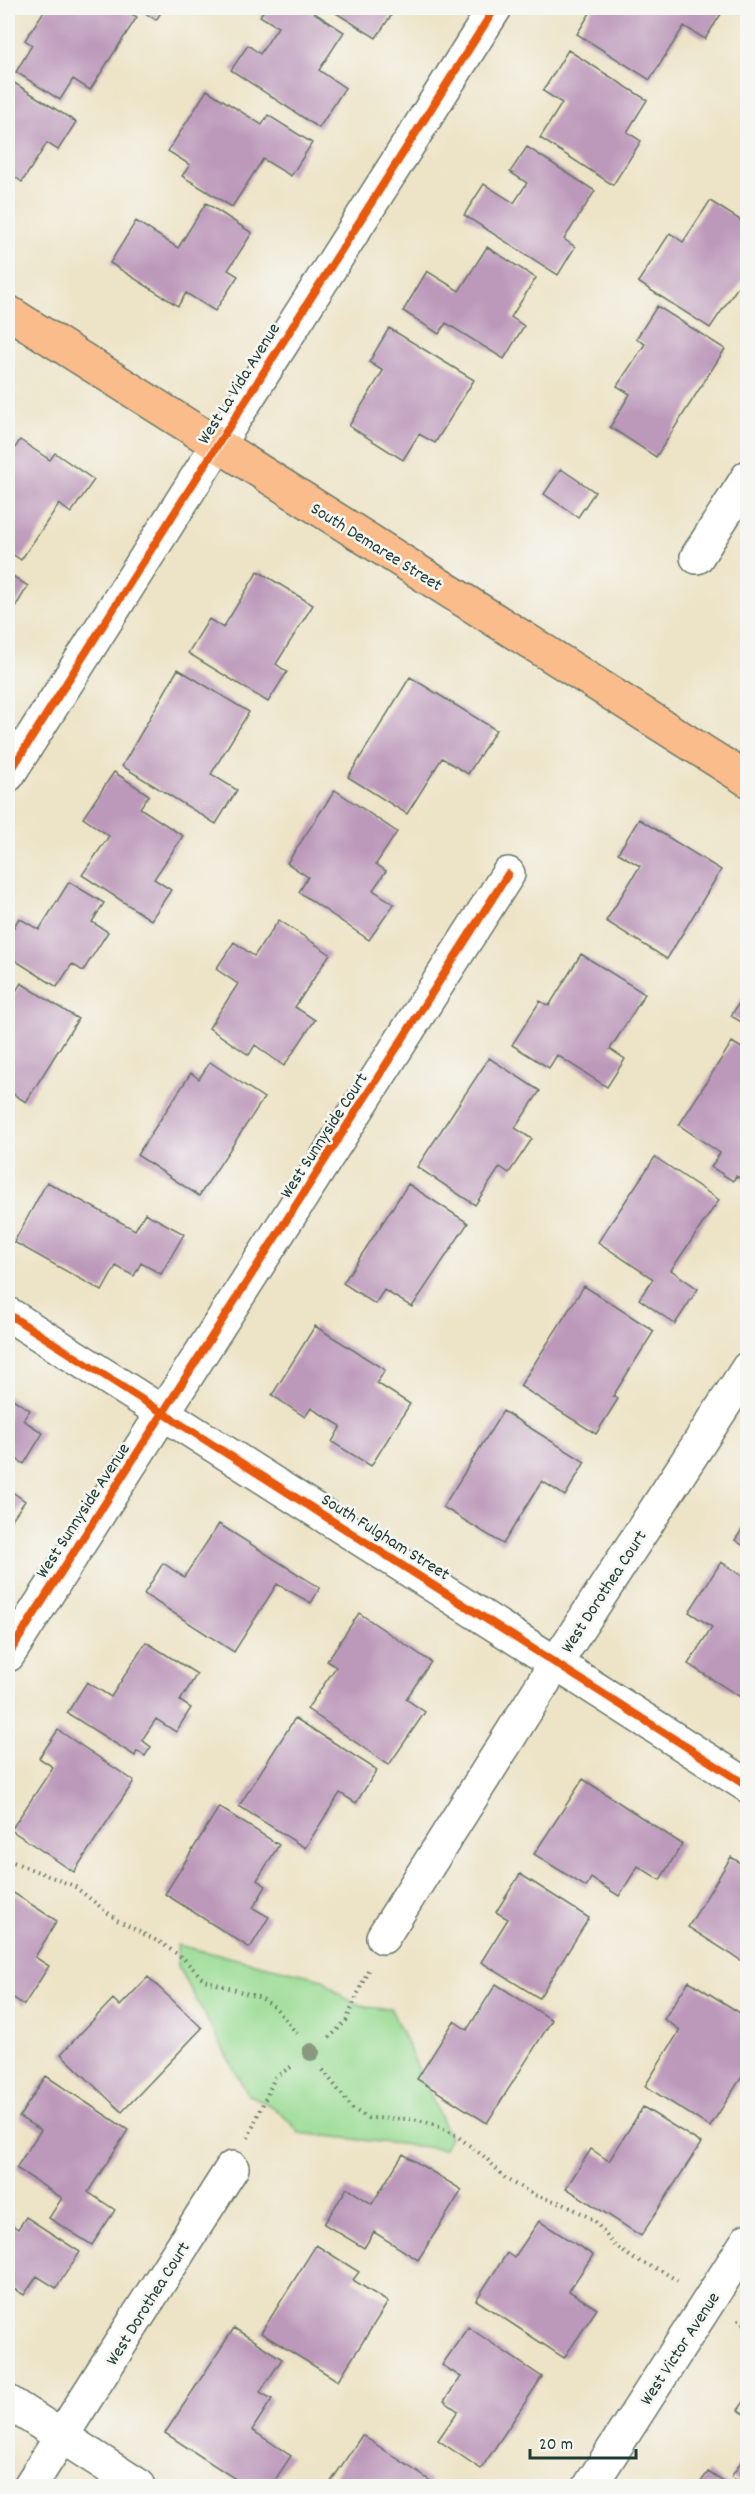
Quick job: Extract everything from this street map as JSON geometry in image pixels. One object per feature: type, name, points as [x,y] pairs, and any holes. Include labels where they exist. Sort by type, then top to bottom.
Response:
[{"type":"main road","name":"South Demaree Street","points":[[8,312],[747,780]]},
{"type":"street","name":"West La Vida Avenue","points":[[8,775],[495,8]]},
{"type":"street","points":[[697,558],[747,477]]},
{"type":"street","name":"West Sunnyside Court","points":[[162,1412],[508,874]]},
{"type":"street","name":"South Fulgham Street","points":[[8,1314],[747,1786]]},
{"type":"street","name":"West Dorothea Court","points":[[383,1937],[556,1663],[747,1368]]},
{"type":"street","name":"West Sunnyside Avenue","points":[[8,1655],[162,1412]]},
{"type":"street","name":"West Dorothea Court","points":[[30,2487],[232,2168]]},
{"type":"street","name":"West Victor Avenue","points":[[590,2487],[747,2240]]},
{"type":"street","points":[[8,2402],[139,2487]]},
{"type":"path","points":[[8,1860],[74,1886],[117,1920],[161,1943],[183,1958],[204,1980],[224,1988],[246,1992],[276,2008],[297,2034]]},
{"type":"path","points":[[329,2038],[352,2012],[383,1937]]},
{"type":"path","points":[[232,2168],[275,2077],[294,2065]]},
{"type":"path","points":[[323,2070],[353,2109],[368,2118],[413,2119],[434,2124],[457,2136],[486,2158],[506,2179],[534,2195],[565,2204],[594,2220],[615,2246],[634,2259],[662,2271],[708,2301]]},
{"type":"green space","points":[[177,1945],[323,1979],[338,1993],[354,2002],[391,2009],[450,2138],[444,2149],[299,2133],[276,2110],[248,2095],[178,1966]]},
{"type":"building","points":[[46,8],[121,8],[137,17],[90,90],[73,79],[60,100],[16,72],[32,45],[25,40]]},
{"type":"building","points":[[138,8],[164,8],[156,20]]},
{"type":"building","points":[[265,8],[307,8],[344,32],[319,70],[345,88],[319,128],[231,70],[248,45],[260,54],[278,27],[260,16]]},
{"type":"building","points":[[328,8],[396,8],[376,38]]},
{"type":"building","points":[[593,8],[718,8],[723,11],[705,39],[684,26],[650,80],[577,34]]},
{"type":"building","points":[[568,50],[647,100],[627,132],[641,141],[613,185],[540,138],[562,103],[543,91]]},
{"type":"building","points":[[8,79],[76,122],[58,150],[47,143],[22,182],[15,177],[8,189]]},
{"type":"building","points":[[207,90],[262,125],[268,115],[312,143],[291,176],[263,159],[232,207],[182,176],[190,165],[168,151]]},
{"type":"building","points":[[527,147],[595,191],[564,239],[575,247],[558,275],[464,215],[484,184],[514,203],[527,183],[510,172]]},
{"type":"building","points":[[710,201],[748,225],[748,272],[710,328],[638,282],[670,233],[683,242]]},
{"type":"building","points":[[206,203],[252,233],[228,270],[238,276],[215,311],[186,293],[178,306],[110,263],[136,221],[178,248]]},
{"type":"building","points":[[487,247],[536,278],[511,317],[524,326],[504,359],[446,323],[439,334],[403,311],[427,271],[459,291]]},
{"type":"building","points":[[657,306],[725,349],[656,457],[610,427],[630,394],[617,386],[645,344],[636,339]]},
{"type":"building","points":[[389,328],[474,380],[435,443],[419,434],[403,460],[349,426],[383,371],[369,362]]},
{"type":"building","points":[[20,440],[50,460],[55,453],[94,480],[71,513],[59,504],[21,560],[8,551],[8,459]]},
{"type":"building","points":[[561,469],[595,492],[578,517],[544,494]]},
{"type":"building","points":[[258,571],[313,605],[276,664],[287,672],[268,702],[188,653],[209,619],[223,628]]},
{"type":"building","points":[[8,573],[28,586],[8,619]]},
{"type":"building","points":[[178,669],[249,712],[211,774],[237,790],[216,824],[122,766]]},
{"type":"building","points":[[410,677],[496,730],[468,774],[442,758],[407,814],[348,777]]},
{"type":"building","points":[[114,772],[149,795],[140,808],[183,836],[154,879],[171,890],[151,920],[82,875],[109,836],[83,818]]},
{"type":"building","points":[[335,790],[397,832],[376,864],[386,871],[373,890],[394,904],[369,940],[299,892],[308,877],[287,863]]},
{"type":"building","points":[[639,819],[721,870],[667,959],[606,921],[640,866],[618,853]]},
{"type":"building","points":[[69,882],[104,903],[92,922],[108,932],[83,971],[72,964],[57,987],[8,956],[8,937],[19,918],[39,930]]},
{"type":"building","points":[[279,920],[330,954],[295,1007],[315,1020],[284,1066],[255,1045],[249,1055],[209,1028],[238,984],[216,969],[234,942],[254,956]]},
{"type":"building","points":[[581,954],[645,994],[610,1049],[625,1059],[607,1087],[557,1055],[549,1068],[512,1045],[540,1001],[549,1006]]},
{"type":"building","points":[[21,983],[78,1019],[26,1102],[8,1091],[8,1004]]},
{"type":"building","points":[[748,988],[748,1026],[731,1016]]},
{"type":"building","points":[[732,1042],[748,1052],[748,1183],[736,1176],[733,1181],[711,1167],[720,1153],[679,1125]]},
{"type":"building","points":[[489,1058],[540,1091],[515,1128],[532,1139],[509,1173],[500,1167],[475,1205],[417,1167]]},
{"type":"building","points":[[210,1062],[264,1098],[199,1196],[137,1155],[191,1073],[199,1079]]},
{"type":"building","points":[[655,1157],[719,1200],[671,1270],[698,1289],[675,1324],[639,1299],[653,1279],[598,1242]]},
{"type":"building","points":[[47,1182],[135,1230],[145,1213],[184,1234],[161,1274],[141,1263],[134,1276],[116,1266],[102,1291],[14,1242]]},
{"type":"building","points":[[408,1184],[468,1223],[412,1307],[384,1290],[375,1304],[343,1283]]},
{"type":"building","points":[[584,1286],[654,1331],[613,1396],[618,1399],[596,1434],[520,1386]]},
{"type":"building","points":[[315,1326],[385,1370],[377,1383],[410,1404],[371,1466],[332,1442],[341,1426],[311,1408],[305,1417],[272,1395]]},
{"type":"building","points":[[8,1396],[30,1410],[23,1420],[43,1433],[24,1464],[8,1454]]},
{"type":"building","points":[[503,1411],[585,1462],[565,1496],[542,1481],[503,1544],[443,1507]]},
{"type":"building","points":[[8,1489],[25,1501],[8,1525]]},
{"type":"building","points":[[748,1521],[748,1549],[735,1540]]},
{"type":"building","points":[[219,1524],[320,1588],[311,1603],[277,1584],[234,1652],[144,1594],[163,1563],[184,1577]]},
{"type":"building","points":[[721,1562],[748,1579],[748,1702],[688,1664],[712,1627],[689,1612]]},
{"type":"building","points":[[359,1613],[431,1662],[406,1699],[425,1712],[389,1765],[307,1709],[336,1667],[327,1661]]},
{"type":"building","points":[[146,1642],[197,1674],[180,1701],[191,1708],[176,1732],[156,1719],[142,1740],[151,1747],[145,1756],[137,1751],[135,1756],[67,1713],[87,1682],[111,1697]]},
{"type":"building","points":[[295,1718],[377,1770],[356,1803],[340,1793],[305,1848],[239,1806]]},
{"type":"building","points":[[58,1730],[134,1781],[74,1872],[11,1830],[53,1767],[39,1758]]},
{"type":"building","points":[[583,1779],[682,1844],[660,1880],[638,1866],[619,1896],[591,1878],[586,1887],[534,1854]]},
{"type":"building","points":[[219,1807],[279,1845],[257,1880],[266,1886],[253,1908],[269,1917],[250,1948],[165,1894]]},
{"type":"building","points":[[731,1857],[748,1868],[748,1965],[688,1927]]},
{"type":"building","points":[[520,1874],[589,1918],[539,1998],[481,1962],[508,1919],[496,1912]]},
{"type":"building","points":[[9,1890],[57,1921],[35,1957],[49,1966],[24,2005],[8,1994]]},
{"type":"building","points":[[148,1977],[202,2028],[122,2112],[61,2054],[113,1999],[120,2006]]},
{"type":"building","points":[[689,1981],[748,2018],[748,2067],[710,2127],[645,2086],[680,2030],[664,2019]]},
{"type":"building","points":[[496,1984],[552,2020],[487,2123],[417,2079],[454,2021],[467,2030]]},
{"type":"building","points":[[46,2076],[128,2130],[88,2192],[115,2210],[92,2245],[49,2218],[62,2198],[16,2168],[41,2130],[19,2117]]},
{"type":"building","points":[[643,2107],[701,2143],[641,2236],[566,2188],[591,2149],[609,2161]]},
{"type":"building","points":[[403,2154],[462,2190],[418,2260],[374,2232],[364,2248],[324,2224],[347,2188],[372,2204]]},
{"type":"building","points":[[26,2217],[80,2252],[56,2288],[37,2276],[24,2295],[14,2289],[8,2300],[8,2222],[18,2229]]},
{"type":"building","points":[[539,2221],[593,2255],[569,2291],[597,2309],[564,2358],[476,2300],[507,2253],[514,2258]]},
{"type":"building","points":[[316,2245],[359,2272],[353,2280],[388,2302],[338,2381],[261,2333]]},
{"type":"building","points":[[468,2327],[542,2377],[481,2469],[438,2440],[458,2411],[444,2401],[461,2377],[442,2365]]},
{"type":"building","points":[[234,2328],[282,2359],[260,2392],[272,2399],[252,2430],[291,2456],[271,2486],[246,2486],[165,2433]]},
{"type":"building","points":[[748,2396],[748,2416],[738,2410]]},
{"type":"building","points":[[362,2435],[432,2482],[429,2486],[328,2486]]},
{"type":"building","points":[[748,2451],[748,2486],[746,2486],[731,2477]]},
{"type":"building","points":[[708,2472],[730,2486],[698,2486]]},
{"type":"cycle path","points":[[8,775],[495,8]]},
{"type":"cycle path","points":[[8,1655],[508,874]]},
{"type":"cycle path","points":[[8,1314],[748,1786]]}]
